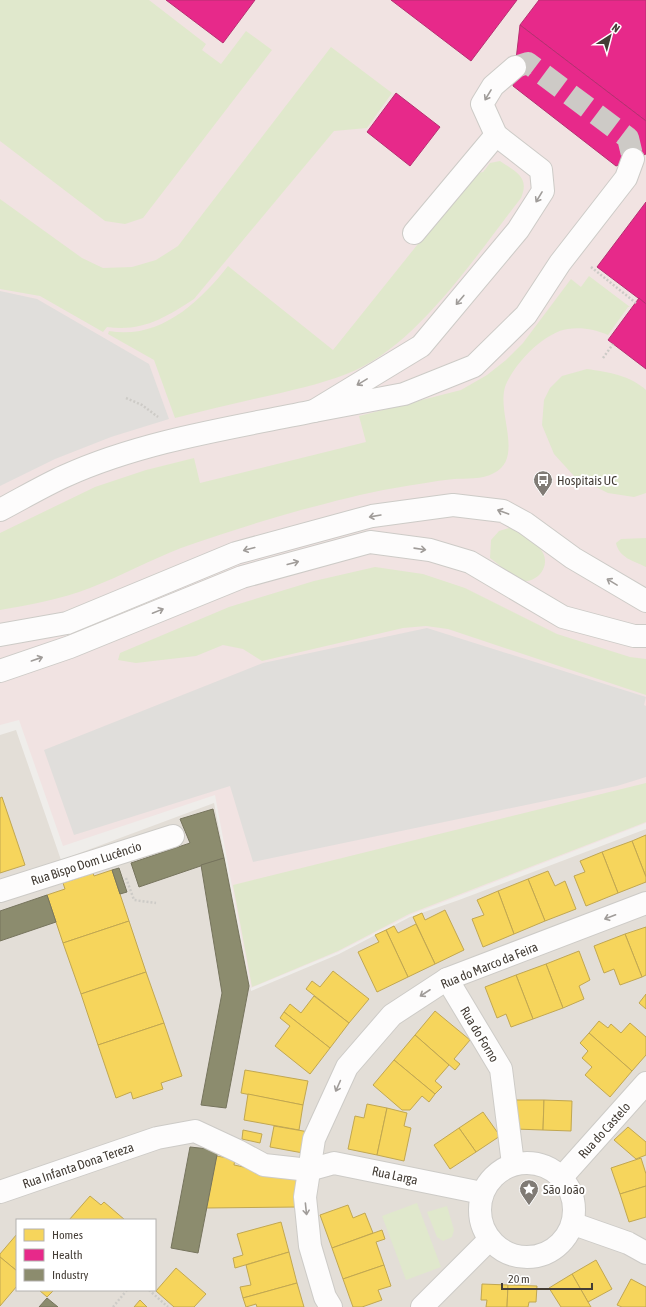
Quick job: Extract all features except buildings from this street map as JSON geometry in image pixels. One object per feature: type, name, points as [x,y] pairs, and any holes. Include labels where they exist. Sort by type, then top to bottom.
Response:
[{"type":"street","points":[[314,411],[421,346],[518,230],[543,191],[541,170],[496,135],[482,104],[493,86],[515,67]]},
{"type":"street","points":[[414,233],[496,135]]},
{"type":"street","points":[[0,510],[65,476],[120,456],[186,438],[404,394],[474,366],[526,315],[560,263],[626,178],[634,159]]},
{"type":"street","points":[[0,635],[67,623],[236,553],[372,516],[453,505],[503,511],[525,523],[573,558],[646,601]]},
{"type":"street","points":[[0,671],[70,647],[242,577],[370,542],[430,550],[470,562],[564,617],[634,636],[646,636]]},
{"type":"street","name":"Rua Bispo Dom Lucêncio","points":[[0,891],[173,836]]},
{"type":"street","name":"Rua do Marco da Feira","points":[[331,1307],[325,1297],[310,1246],[304,1197],[314,1139],[347,1067],[392,1015],[447,979],[646,903]]},
{"type":"street","name":"Rua do Forno","points":[[447,979],[501,1069],[513,1164]]},
{"type":"street","name":"Rua do Castelo","points":[[562,1177],[646,1083]]},
{"type":"street","name":"Rua Infanta Dona Tereza","points":[[0,1192],[157,1138],[195,1132],[238,1151],[264,1165],[309,1170]]},
{"type":"street","name":"Rua Larga","points":[[309,1170],[334,1163],[482,1193]]},
{"type":"street","points":[[513,1164],[539,1164],[562,1177],[571,1191],[575,1207],[574,1224],[564,1242],[546,1254],[526,1259],[505,1253],[489,1240],[480,1217],[482,1193],[489,1180],[500,1170],[513,1164]]},
{"type":"street","points":[[574,1224],[628,1243],[646,1253]]},
{"type":"street","points":[[422,1307],[489,1240]]},
{"type":"path","points":[[594,270],[636,302]]},
{"type":"path","points":[[602,358],[613,344]]},
{"type":"path","points":[[134,900],[156,903]]},
{"type":"path","points":[[112,1307],[126,1291]]},
{"type":"path","points":[[150,1291],[168,1307]]},
{"type":"shaded area","points":[[0,0],[646,0],[646,823],[410,915],[338,952],[251,988],[215,795],[63,846],[19,720],[0,725]]},
{"type":"shaded area","points":[[0,291],[37,299],[149,364],[169,419],[111,437],[55,459],[0,486]]},
{"type":"shaded area","points":[[427,628],[646,697],[644,705],[646,706],[646,777],[617,786],[253,862],[230,786],[74,835],[44,750],[263,663]]},
{"type":"shaded area","points":[[16,730],[61,860],[214,803],[251,991],[339,954],[410,917],[646,829],[646,1307],[0,1307],[0,735]]},
{"type":"green space","points":[[0,0],[149,0],[206,44],[202,50],[221,64],[246,31],[272,50],[143,218],[125,224],[105,221],[0,141]]},
{"type":"green space","points":[[331,47],[392,93],[367,128],[334,131],[194,299],[163,318],[153,322],[131,327],[107,327],[103,332],[40,296],[0,289],[0,199],[82,258],[103,268],[132,267],[156,260],[178,246]]},
{"type":"green space","points":[[500,161],[516,172],[523,180],[524,185],[521,198],[467,269],[425,317],[403,339],[380,357],[356,370],[336,378],[304,387],[175,418],[154,360],[108,334],[109,331],[127,332],[145,330],[176,316],[204,293],[228,266],[333,350],[474,174],[483,172],[490,163]]},
{"type":"green space","points":[[589,276],[630,307],[628,307],[608,335],[594,330],[573,328],[559,331],[540,343],[522,360],[509,378],[505,387],[503,398],[509,446],[507,457],[503,466],[494,473],[479,478],[454,479],[383,490],[301,510],[181,548],[79,592],[45,601],[0,610],[0,533],[95,487],[146,470],[194,458],[200,483],[366,442],[359,416],[461,390],[487,375],[506,360],[523,343],[571,279],[581,287]]},
{"type":"green space","points":[[587,369],[610,373],[625,378],[633,381],[646,390],[646,493],[634,497],[608,493],[574,476],[554,454],[542,425],[544,400],[550,388],[562,376]]},
{"type":"green space","points":[[509,528],[532,540],[544,555],[545,565],[543,570],[532,580],[522,581],[517,579],[490,558],[491,540],[499,531]]},
{"type":"green space","points":[[646,538],[646,567],[624,556],[620,552],[616,543],[621,539]]},
{"type":"green space","points":[[375,567],[423,574],[465,588],[557,634],[630,657],[646,659],[646,695],[448,629],[426,626],[403,628],[262,661],[243,649],[223,645],[196,656],[136,663],[118,660],[120,653],[229,607],[314,581]]},
{"type":"green space","points":[[646,783],[646,822],[409,914],[338,951],[252,987],[233,885]]},
{"type":"green space","points":[[417,1203],[441,1267],[406,1280],[382,1216]]},
{"type":"green space","points":[[447,1206],[454,1230],[452,1237],[443,1241],[437,1237],[427,1212]]},
{"type":"tunnel","points":[[515,67],[528,63],[628,138],[633,159]]},
{"type":"place","name":"Hospitais UC","points":[[543,497]]},
{"type":"place","name":"São João","points":[[529,1206]]}]
